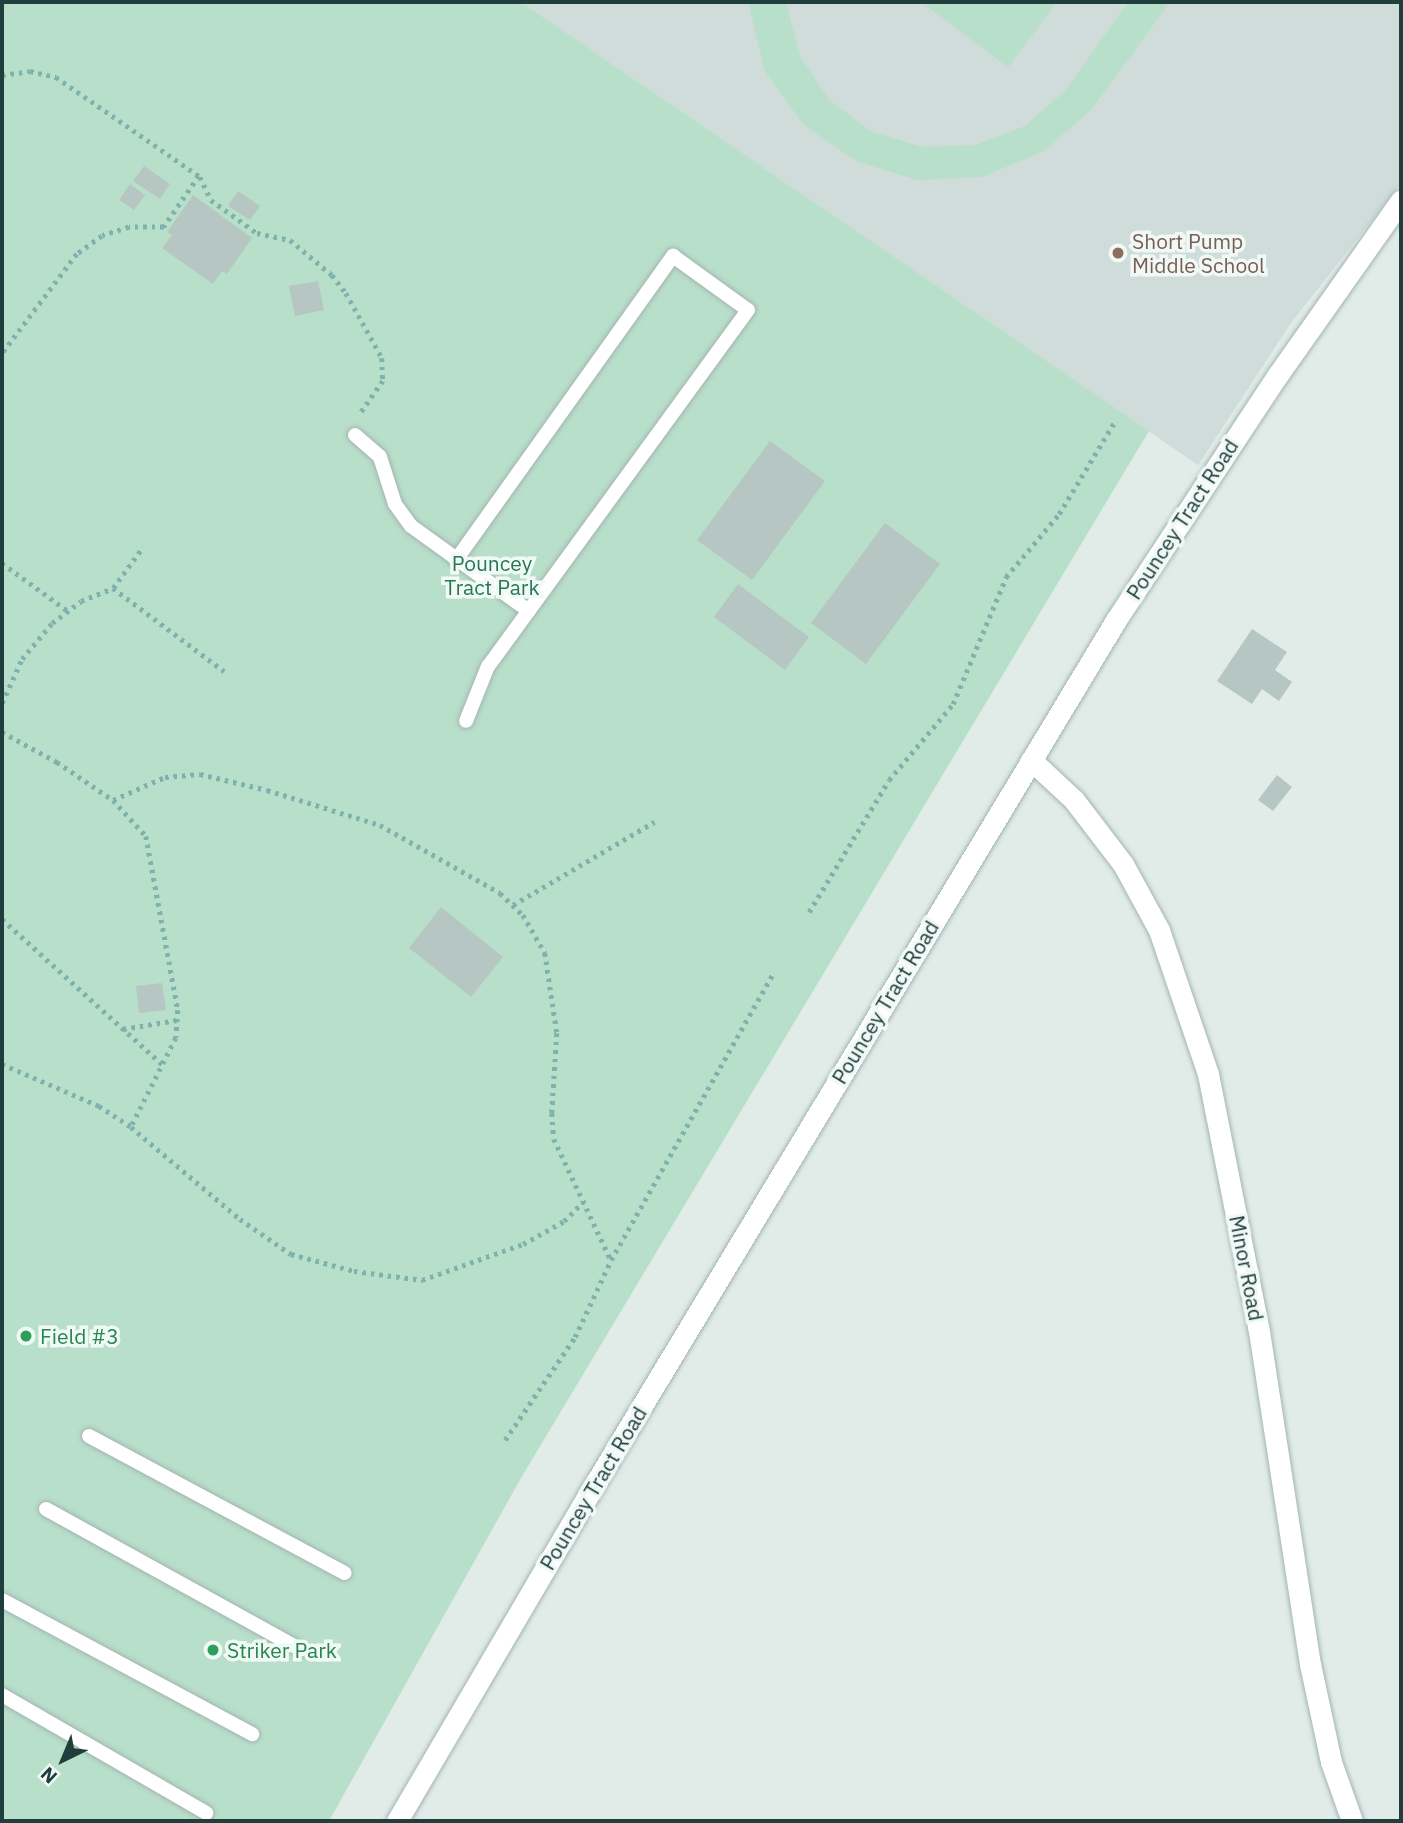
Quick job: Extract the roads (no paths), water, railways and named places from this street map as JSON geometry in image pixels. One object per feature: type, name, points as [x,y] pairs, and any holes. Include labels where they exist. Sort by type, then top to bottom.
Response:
[{"type":"main road","name":"Pouncey Tract Road","points":[[397,1821],[587,1497],[1031,760],[1196,495],[1399,209]]},
{"type":"main road","name":"Minor Road","points":[[1031,760],[1074,800],[1123,864],[1158,930],[1208,1074],[1259,1331],[1310,1664],[1331,1762],[1352,1821]]},
{"type":"lane","points":[[456,559],[673,256],[748,310],[480,680],[466,721]]},
{"type":"lane","points":[[355,428],[380,457],[402,516],[411,526],[529,611]]},
{"type":"lane","points":[[89,1436],[345,1573]]},
{"type":"lane","points":[[46,1509],[301,1650]]},
{"type":"lane","points":[[2,1600],[252,1734]]},
{"type":"lane","points":[[2,1695],[206,1813]]},
{"type":"place","name":"Short Pump Middle School","points":[[1118,253]]},
{"type":"place","name":"Field #3","points":[[26,1336]]},
{"type":"place","name":"Striker Park","points":[[213,1650]]},
{"type":"park label","name":"Pouncey Tract Park","points":[[492,575]]}]
